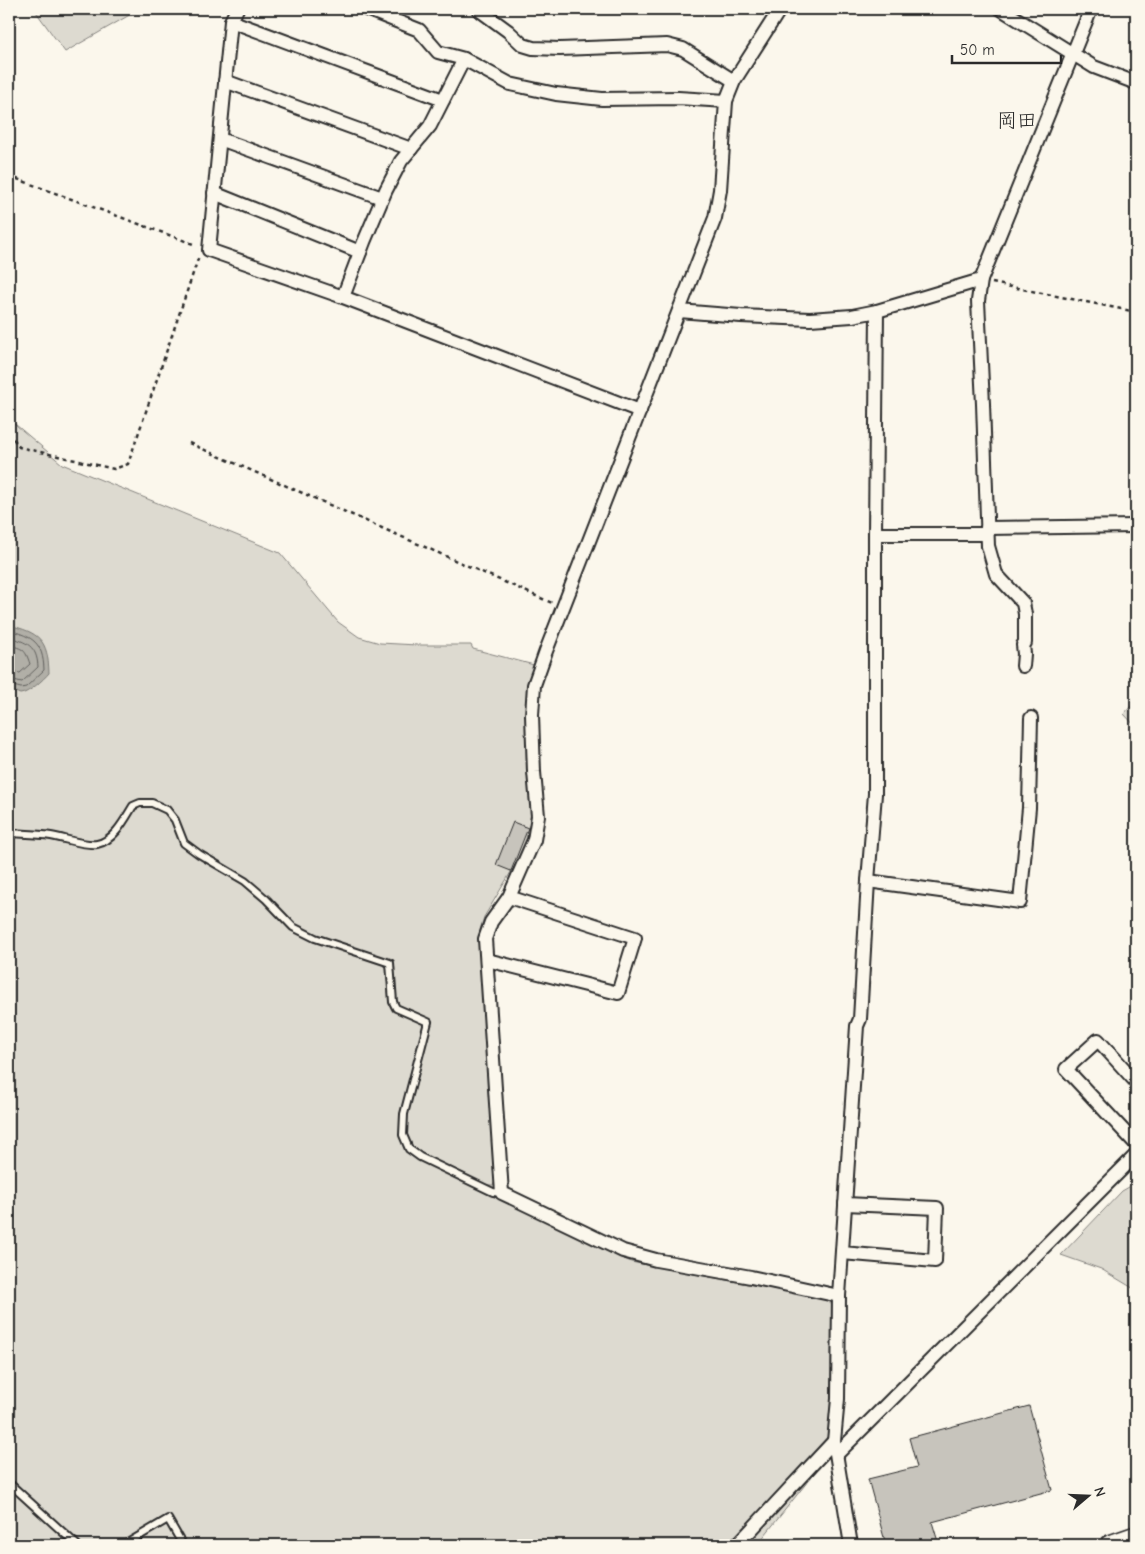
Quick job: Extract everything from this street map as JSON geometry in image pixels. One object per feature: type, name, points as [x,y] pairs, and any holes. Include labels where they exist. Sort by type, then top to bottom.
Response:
[{"type":"main road","points":[[1110,1545],[1136,1536]]},
{"type":"street","points":[[366,9],[419,30],[438,52],[464,60],[510,84],[556,94],[602,99],[678,98],[726,100]]},
{"type":"street","points":[[478,9],[523,45],[533,48],[560,49],[667,45],[684,49],[734,81]]},
{"type":"street","points":[[780,9],[734,81],[726,100],[720,190],[715,218],[562,608],[534,685],[532,715],[538,816],[534,840],[509,898],[490,922],[485,939],[502,1192],[623,1251],[656,1260],[751,1277],[839,1296]]},
{"type":"street","points":[[1001,9],[1094,68],[1136,83]]},
{"type":"street","points":[[1023,666],[1025,614],[1023,604],[996,574],[988,546],[978,300],[981,280],[1091,9]]},
{"type":"street","points":[[443,100],[234,15],[225,81],[209,250],[343,297],[640,411]]},
{"type":"street","points":[[343,297],[382,198],[401,161],[430,126],[464,60]]},
{"type":"street","points":[[225,81],[411,149]]},
{"type":"street","points":[[220,139],[382,198]]},
{"type":"street","points":[[214,193],[360,252]]},
{"type":"street","points":[[679,311],[810,320],[852,316],[877,311],[981,280]]},
{"type":"street","points":[[851,1545],[834,1441],[838,1399],[839,1296],[875,794],[877,311]]},
{"type":"street","points":[[875,534],[1136,526]]},
{"type":"street","points":[[868,881],[1020,902],[1029,808],[1031,718]]},
{"type":"street","points":[[487,960],[618,993],[635,938],[509,898]]},
{"type":"street","points":[[1136,1082],[1098,1040],[1066,1069],[1136,1144]]},
{"type":"street","points":[[837,1454],[1136,1155]]},
{"type":"street","points":[[842,1253],[935,1261],[937,1208],[845,1204]]},
{"type":"street","points":[[737,1545],[834,1441]]},
{"type":"lane","points":[[9,833],[52,836],[69,841],[96,844],[109,839],[123,823],[133,806],[140,803],[152,803],[167,810],[175,820],[184,843],[245,881],[266,899],[293,927],[315,938],[390,963],[393,1002],[396,1008],[428,1022],[404,1114],[403,1135],[409,1149],[420,1157],[493,1192],[502,1192]]},
{"type":"lane","points":[[9,1483],[77,1545]]},
{"type":"lane","points":[[124,1545],[168,1519],[183,1545]]},
{"type":"path","points":[[9,176],[201,248],[128,464],[114,469],[19,447],[9,432]]},
{"type":"path","points":[[981,280],[1136,312]]},
{"type":"path","points":[[189,443],[562,608]]},
{"type":"shaded area","points":[[34,9],[140,9],[65,52]]},
{"type":"shaded area","points":[[9,419],[62,464],[280,553],[338,622],[359,637],[380,643],[471,645],[473,649],[534,665],[535,819],[526,847],[484,917],[480,930],[495,1181],[493,1185],[487,1185],[468,1177],[465,1183],[631,1262],[826,1299],[831,1303],[830,1429],[824,1461],[757,1545],[9,1545]]},
{"type":"shaded area","points":[[1136,700],[1136,727],[1124,714]]},
{"type":"shaded area","points":[[1136,1183],[1136,1290],[1101,1269],[1061,1255],[1122,1191]]},
{"type":"water","points":[[9,625],[35,635],[40,639],[47,652],[49,673],[31,689],[20,694],[9,689]]},
{"type":"building","points":[[513,822],[528,828],[511,871],[496,865]]},
{"type":"building","points":[[1029,1406],[1052,1490],[932,1522],[939,1545],[886,1545],[868,1479],[917,1467],[909,1438]]},
{"type":"district","name":"岡田","points":[[1017,120]]}]
